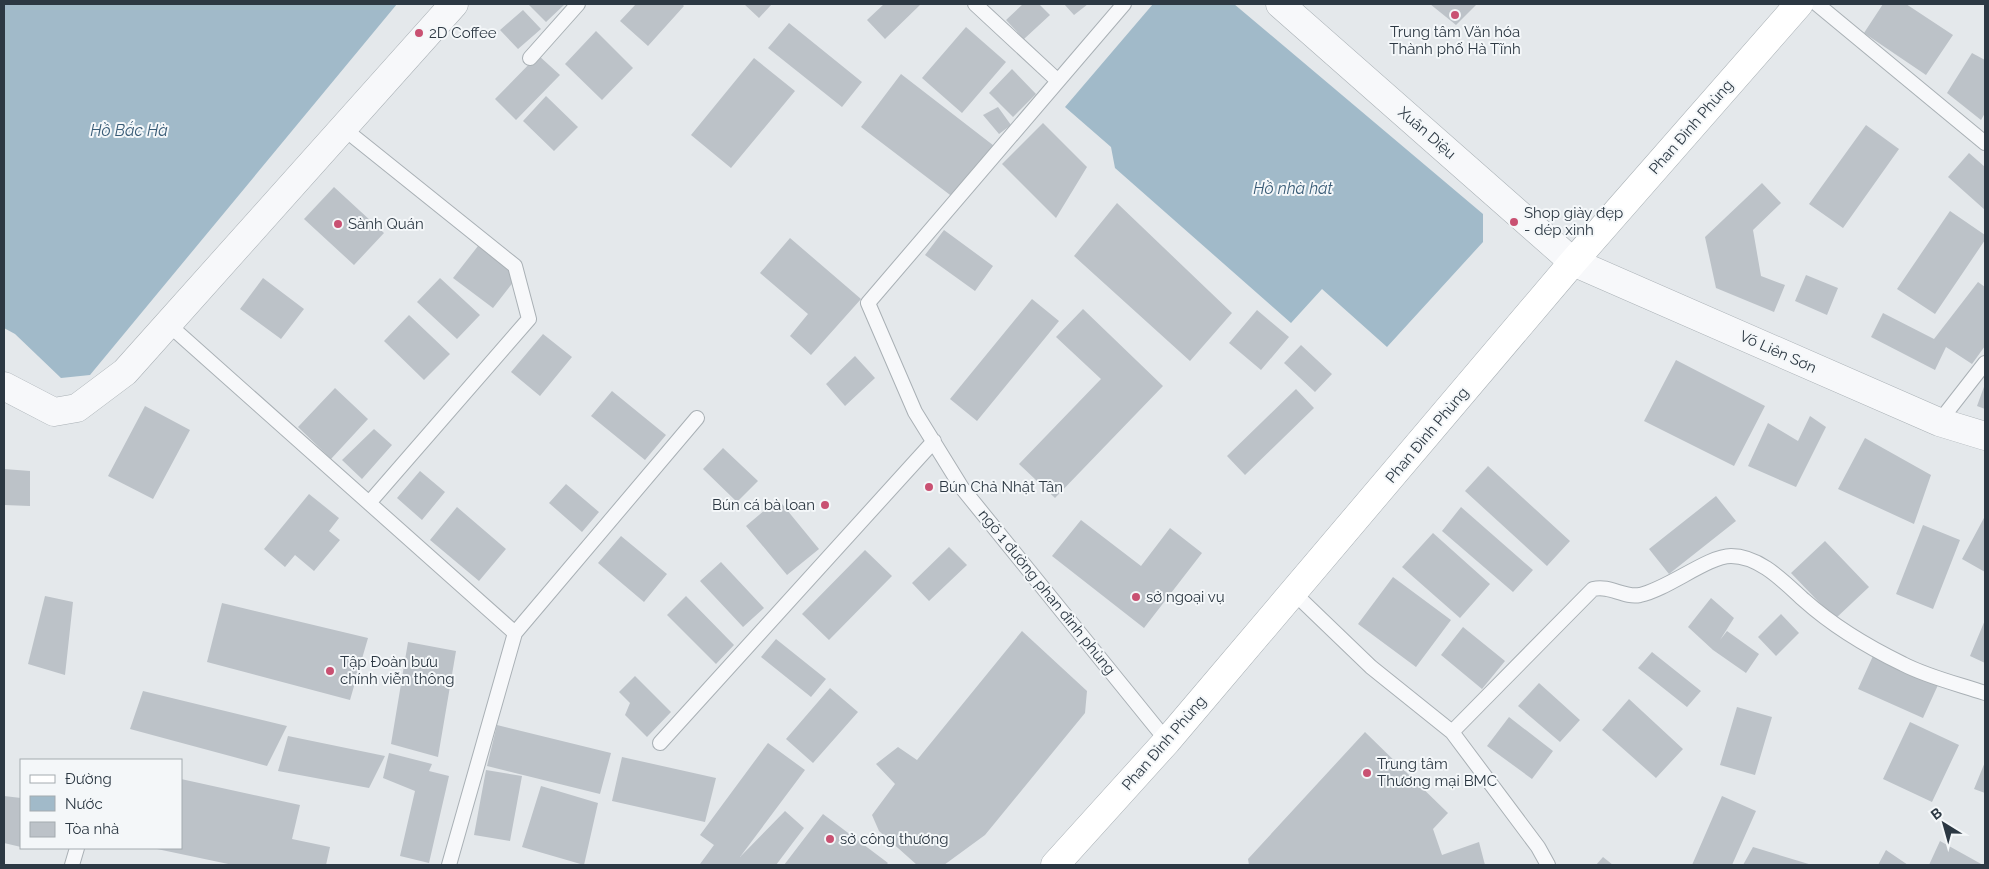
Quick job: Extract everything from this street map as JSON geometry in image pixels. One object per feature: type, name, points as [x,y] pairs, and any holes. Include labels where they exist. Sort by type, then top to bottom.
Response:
[{"type":"main road","name":"Phan Đình Phùng","points":[[1055,865],[1167,741],[1574,262],[1799,4]]},
{"type":"street","points":[[4,386],[54,412],[77,408],[125,372],[454,4]]},
{"type":"street","name":"Xuân Diệu","points":[[1280,4],[1574,262]]},
{"type":"street","name":"Võ Liên Sơn","points":[[1574,262],[1939,422],[1985,436]]},
{"type":"lane","points":[[530,58],[578,4]]},
{"type":"lane","points":[[975,4],[1058,81],[1124,4]]},
{"type":"lane","points":[[1817,4],[1985,142]]},
{"type":"lane","name":"ngõ 1 đường phan đình phùng","points":[[1058,81],[868,303],[915,412],[962,488],[1167,741]]},
{"type":"lane","points":[[343,128],[516,266],[529,319],[369,503]]},
{"type":"lane","points":[[168,324],[514,633]]},
{"type":"lane","points":[[1939,422],[1985,363]]},
{"type":"lane","points":[[449,865],[514,633],[697,418]]},
{"type":"lane","points":[[660,743],[934,442]]},
{"type":"lane","points":[[1452,732],[1593,589],[1603,587],[1630,596],[1640,595],[1660,588],[1719,558],[1730,556],[1743,558],[1776,575],[1850,635],[1904,665],[1985,693]]},
{"type":"lane","points":[[1293,592],[1372,667],[1452,732],[1538,847],[1548,865]]},
{"type":"lane","points":[[72,865],[77,849]]},
{"type":"water","name":"Hồ Bắc Hà","points":[[4,4],[397,4],[90,375],[61,378],[15,334],[4,328]]},
{"type":"water","name":"Hồ nhà hát","points":[[1153,4],[1234,4],[1483,214],[1483,242],[1387,347],[1322,289],[1291,323],[1115,168],[1111,147],[1065,107]]},
{"type":"building","points":[[528,4],[565,4],[546,22]]},
{"type":"building","points":[[636,4],[682,4],[684,6],[648,46],[620,21]]},
{"type":"building","points":[[744,4],[772,4],[759,18]]},
{"type":"building","points":[[884,4],[921,4],[885,39],[867,20]]},
{"type":"building","points":[[1023,4],[1039,4],[1050,15],[1024,39],[1006,20]]},
{"type":"building","points":[[1064,4],[1088,4],[1074,15]]},
{"type":"building","name":"Trung tâm Văn hóa Thành phố Hà Tĩnh","points":[[1430,4],[1477,4],[1456,25]]},
{"type":"building","points":[[1883,4],[1906,4],[1953,35],[1926,75],[1864,33]]},
{"type":"building","points":[[523,10],[541,29],[518,49],[500,30]]},
{"type":"building","points":[[789,23],[862,82],[842,107],[768,48]]},
{"type":"building","points":[[966,27],[1006,62],[962,113],[922,78]]},
{"type":"building","points":[[596,31],[633,68],[602,100],[565,64]]},
{"type":"building","points":[[1972,53],[1985,60],[1985,113],[1981,120],[1947,93]]},
{"type":"building","points":[[538,55],[560,75],[516,120],[495,99]]},
{"type":"building","points":[[754,58],[795,91],[731,168],[691,135]]},
{"type":"building","points":[[1012,69],[1036,94],[1013,117],[989,93]]},
{"type":"building","points":[[901,74],[998,149],[958,201],[861,127]]},
{"type":"building","points":[[546,96],[578,127],[554,151],[523,121]]},
{"type":"building","points":[[998,107],[1011,125],[999,134],[983,115]]},
{"type":"building","points":[[1043,123],[1087,167],[1056,218],[1002,164]]},
{"type":"building","points":[[1866,125],[1899,149],[1843,228],[1809,204]]},
{"type":"building","points":[[1969,153],[1985,167],[1985,210],[1948,177]]},
{"type":"building","points":[[1762,183],[1781,203],[1753,230],[1761,276],[1785,285],[1774,312],[1716,288],[1705,237]]},
{"type":"building","points":[[334,187],[384,233],[354,265],[304,219]]},
{"type":"building","points":[[1117,203],[1232,313],[1190,361],[1074,256]]},
{"type":"building","points":[[1950,211],[1985,235],[1985,240],[1935,314],[1897,289]]},
{"type":"building","points":[[944,230],[993,266],[975,291],[925,255]]},
{"type":"building","points":[[790,238],[861,299],[811,355],[790,336],[808,314],[760,273]]},
{"type":"building","points":[[478,246],[518,276],[493,308],[453,278]]},
{"type":"building","points":[[1806,275],[1838,288],[1827,315],[1795,301]]},
{"type":"building","points":[[263,278],[304,309],[281,339],[240,309]]},
{"type":"building","points":[[440,278],[480,315],[457,339],[417,302]]},
{"type":"building","points":[[1978,282],[1985,287],[1985,346],[1972,364],[1946,347],[1935,370],[1871,337],[1883,313],[1934,339]]},
{"type":"building","points":[[1032,299],[1059,321],[977,421],[950,399]]},
{"type":"building","points":[[1083,309],[1163,386],[1055,498],[1019,464],[1101,379],[1056,337]]},
{"type":"building","points":[[1257,310],[1289,337],[1261,370],[1229,343]]},
{"type":"building","points":[[409,315],[450,354],[424,380],[384,341]]},
{"type":"building","points":[[543,334],[572,357],[540,396],[511,372]]},
{"type":"building","points":[[1301,345],[1332,374],[1315,392],[1284,363]]},
{"type":"building","points":[[855,356],[875,378],[845,406],[826,384]]},
{"type":"building","points":[[1676,360],[1765,406],[1734,466],[1644,421]]},
{"type":"building","points":[[1985,384],[1985,409],[1977,406]]},
{"type":"building","points":[[335,388],[368,419],[331,459],[298,427]]},
{"type":"building","points":[[1296,389],[1314,408],[1245,475],[1227,456]]},
{"type":"building","points":[[612,391],[666,435],[645,460],[591,416]]},
{"type":"building","points":[[145,406],[190,430],[153,499],[108,476]]},
{"type":"building","points":[[1810,416],[1826,427],[1796,487],[1748,466],[1768,423],[1798,441]]},
{"type":"building","points":[[374,429],[392,445],[362,479],[342,460]]},
{"type":"building","points":[[1865,438],[1931,475],[1914,524],[1838,489]]},
{"type":"building","points":[[723,448],[758,481],[737,502],[703,469]]},
{"type":"building","points":[[1488,466],[1570,541],[1547,566],[1465,491]]},
{"type":"building","points":[[4,469],[30,471],[30,506],[4,505]]},
{"type":"building","points":[[420,471],[445,492],[422,520],[397,498]]},
{"type":"building","points":[[566,484],[599,512],[582,532],[549,503]]},
{"type":"building","points":[[309,494],[339,518],[329,531],[340,540],[314,571],[295,555],[285,567],[264,549]]},
{"type":"building","points":[[1716,496],[1736,521],[1669,574],[1649,549]]},
{"type":"building","points":[[778,499],[819,549],[787,575],[746,526]]},
{"type":"building","points":[[457,507],[506,549],[479,581],[430,540]]},
{"type":"building","points":[[1461,507],[1533,570],[1513,592],[1442,531]]},
{"type":"building","points":[[1985,516],[1985,572],[1962,559]]},
{"type":"building","name":"sở ngoại vụ","points":[[1081,520],[1141,566],[1170,528],[1202,553],[1144,628],[1052,556]]},
{"type":"building","points":[[1923,525],[1960,540],[1933,609],[1896,594]]},
{"type":"building","points":[[1433,533],[1490,584],[1460,618],[1402,567]]},
{"type":"building","points":[[621,536],[667,574],[644,602],[598,563]]},
{"type":"building","points":[[1825,541],[1869,587],[1835,619],[1791,573]]},
{"type":"building","points":[[949,547],[967,565],[929,601],[912,583]]},
{"type":"building","points":[[865,550],[892,576],[829,640],[802,614]]},
{"type":"building","points":[[721,562],[764,608],[743,627],[700,581]]},
{"type":"building","points":[[1393,577],[1451,620],[1416,667],[1358,624]]},
{"type":"building","points":[[45,596],[73,602],[65,675],[28,664]]},
{"type":"building","points":[[686,596],[734,645],[716,664],[667,615]]},
{"type":"building","points":[[1711,598],[1734,618],[1720,640],[1727,631],[1759,654],[1746,673],[1713,650],[1688,627]]},
{"type":"building","points":[[222,603],[368,638],[350,700],[207,662]]},
{"type":"building","points":[[1781,614],[1799,633],[1776,656],[1758,637]]},
{"type":"building","points":[[1985,620],[1985,663],[1970,656]]},
{"type":"building","points":[[1463,627],[1505,661],[1482,689],[1441,655]]},
{"type":"building","points":[[1022,631],[1087,691],[1085,713],[985,835],[944,865],[917,865],[879,831],[872,815],[895,784],[876,764],[898,747],[917,760]]},
{"type":"building","points":[[776,639],[826,679],[811,697],[761,657]]},
{"type":"building","points":[[408,642],[456,651],[438,757],[391,744]]},
{"type":"building","points":[[1652,652],[1701,691],[1687,707],[1638,668]]},
{"type":"building","points":[[1873,656],[1938,685],[1923,718],[1858,689]]},
{"type":"building","points":[[635,676],[671,712],[647,737],[625,715],[630,703],[619,692]]},
{"type":"building","points":[[1539,683],[1580,720],[1560,742],[1518,706]]},
{"type":"building","points":[[830,688],[858,712],[813,763],[786,739]]},
{"type":"building","points":[[143,691],[287,726],[267,766],[130,729]]},
{"type":"building","points":[[1629,699],[1683,749],[1656,778],[1602,730]]},
{"type":"building","points":[[1737,707],[1772,717],[1755,775],[1720,765]]},
{"type":"building","points":[[1509,717],[1553,751],[1532,779],[1487,746]]},
{"type":"building","points":[[1910,722],[1959,745],[1932,802],[1883,779]]},
{"type":"building","points":[[497,725],[611,753],[600,794],[487,766]]},
{"type":"building","name":"Trung tâm Thương mại BMC","points":[[1365,732],[1448,813],[1433,829],[1442,855],[1479,842],[1485,865],[1249,865],[1248,859]]},
{"type":"building","points":[[288,736],[385,756],[369,788],[278,771]]},
{"type":"building","points":[[768,743],[805,770],[740,857],[785,811],[804,828],[776,865],[700,864],[714,845],[700,835]]},
{"type":"building","points":[[389,753],[432,764],[429,771],[449,776],[429,863],[400,856],[415,791],[383,778]]},
{"type":"building","points":[[622,757],[716,778],[705,822],[612,801]]},
{"type":"building","points":[[1985,762],[1985,793],[1974,789]]},
{"type":"building","points":[[486,770],[522,776],[510,841],[474,835]]},
{"type":"building","points":[[182,779],[300,805],[292,839],[330,847],[326,865],[233,865],[157,849],[182,849]]},
{"type":"building","points":[[541,786],[598,803],[584,865],[522,847]]},
{"type":"building","points":[[4,796],[20,798],[20,847],[4,843]]},
{"type":"building","points":[[1722,796],[1756,811],[1732,865],[1692,865]]},
{"type":"building","name":"sở công thương","points":[[823,814],[888,863],[886,865],[784,865]]},
{"type":"building","points":[[1940,841],[1983,865],[1929,865]]},
{"type":"building","points":[[1753,847],[1812,865],[1743,865]]},
{"type":"building","points":[[1886,850],[1908,865],[1878,865]]},
{"type":"building","points":[[1603,857],[1613,865],[1596,865]]},
{"type":"place","name":"Trung tâm Văn hóa Thành phố Hà Tĩnh","points":[[1455,15]]},
{"type":"place","name":"2D Coffee","points":[[419,33]]},
{"type":"place","name":"Shop giày đẹp - dép xinh","points":[[1514,222]]},
{"type":"place","name":"Sành Quán","points":[[338,224]]},
{"type":"place","name":"Bún Chả Nhật Tân","points":[[929,487]]},
{"type":"place","name":"Bún cá bà loan","points":[[825,505]]},
{"type":"place","name":"sở ngoại vụ","points":[[1136,597]]},
{"type":"place","name":"Tập Đoàn bưu chính viễn thông","points":[[330,671]]},
{"type":"place","name":"Trung tâm Thương mại BMC","points":[[1367,773]]},
{"type":"place","name":"sở công thương","points":[[830,839]]}]
